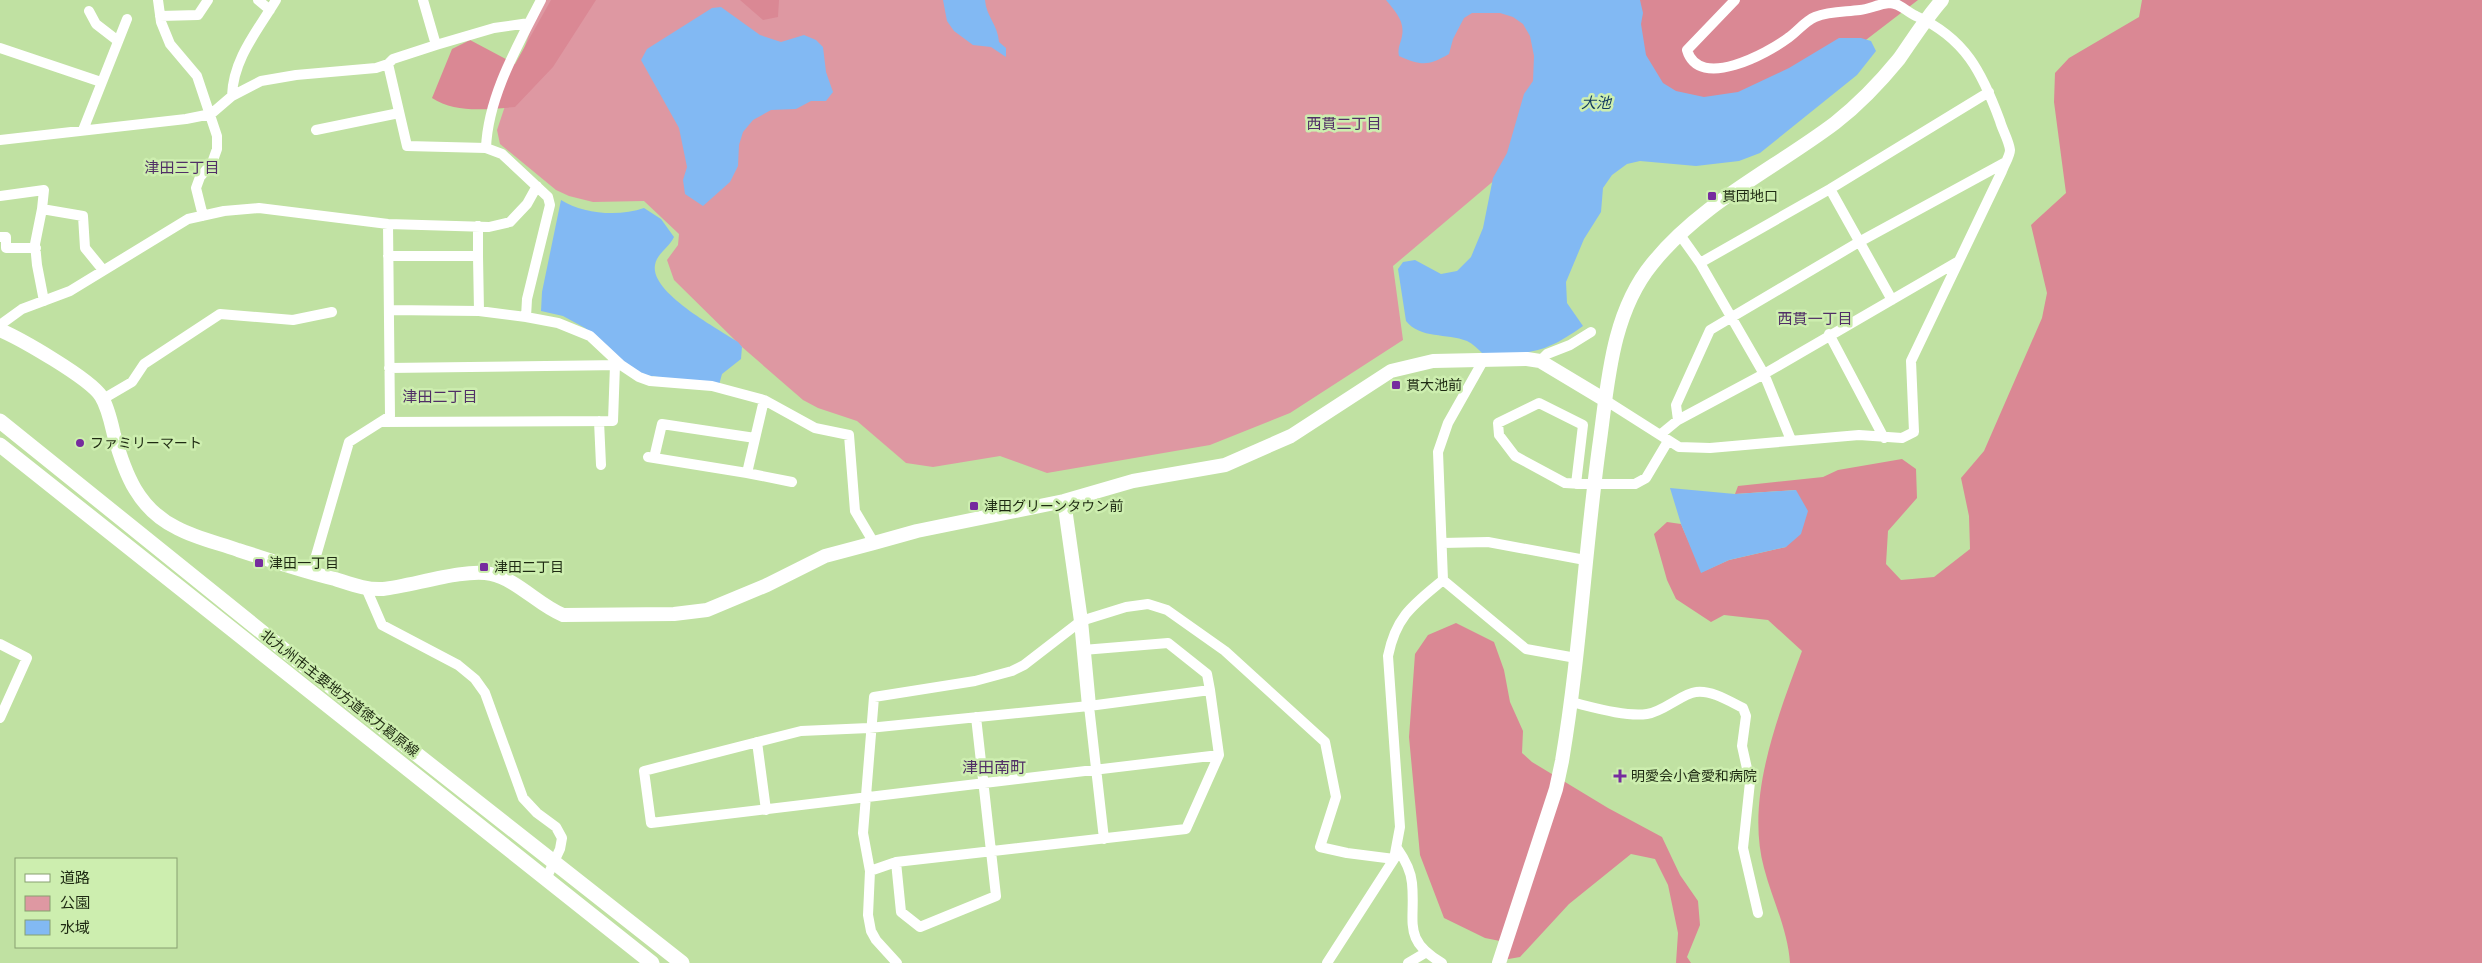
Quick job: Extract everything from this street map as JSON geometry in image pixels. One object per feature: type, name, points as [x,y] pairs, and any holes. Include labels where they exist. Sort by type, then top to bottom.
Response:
[{"type":"main road","name":"北九州市主要地方道徳力葛原線","points":[[0,421],[276,643],[682,963]]},
{"type":"main road","name":"北九州市主要地方道徳力葛原線","points":[[0,445],[652,963]]},
{"type":"street","points":[[158,0],[160,16],[170,44],[197,76],[217,136],[217,149],[212,163],[200,177],[196,188],[203,216]]},
{"type":"street","points":[[160,16],[198,15],[208,0]]},
{"type":"street","points":[[258,0],[270,10]]},
{"type":"street","points":[[232,96],[233,83],[250,39],[276,0]]},
{"type":"street","points":[[422,0],[436,46]]},
{"type":"street","points":[[486,148],[486,131],[497,97],[541,0]]},
{"type":"street","points":[[0,330],[18,338],[91,385],[103,399],[127,477],[147,505],[162,519],[176,528],[198,537],[311,573],[366,588],[383,589],[471,574],[489,574],[502,577],[552,610],[563,615],[693,613],[707,610],[745,595],[825,556],[994,514],[1064,501],[1133,482],[1225,465],[1291,436],[1391,371],[1433,361],[1527,359],[1540,361],[1680,447],[1710,448],[1859,436],[1902,438],[1914,432],[1911,361],[2010,150],[1989,92],[1964,49],[1927,20],[1915,16],[1899,5],[1889,3],[1860,10],[1830,12],[1813,18],[1788,38],[1754,59],[1714,68],[1704,68],[1690,59],[1688,50],[1735,0]]},
{"type":"street","points":[[1499,963],[1556,789],[1562,761],[1576,658],[1585,560],[1605,400],[1617,336],[1627,308],[1638,285],[1652,264],[1680,235],[1732,192],[1836,122],[1881,80],[1942,0]]},
{"type":"street","points":[[89,12],[96,24],[118,41]]},
{"type":"street","points":[[84,130],[127,19]]},
{"type":"street","points":[[0,140],[186,119],[211,114],[232,96],[261,81],[296,75],[368,69],[388,64],[393,59],[494,28],[529,24]]},
{"type":"street","points":[[0,48],[101,82]]},
{"type":"street","points":[[388,64],[407,146],[486,148],[502,154],[548,197],[550,205],[527,299],[526,317]]},
{"type":"street","points":[[1700,263],[1830,189],[1989,92]]},
{"type":"street","points":[[316,130],[399,113]]},
{"type":"street","points":[[1678,420],[1676,405],[1710,330],[1859,242],[2006,162]]},
{"type":"street","points":[[0,325],[22,309],[70,291],[188,219],[224,211],[259,208],[388,224],[478,226],[510,222],[527,204],[537,186]]},
{"type":"street","points":[[1830,189],[1892,300]]},
{"type":"street","points":[[0,196],[44,190],[36,248],[37,265],[44,301]]},
{"type":"street","points":[[42,209],[83,216],[85,248],[103,270]]},
{"type":"street","points":[[311,573],[349,442],[390,416],[388,224]]},
{"type":"street","points":[[478,226],[479,311]]},
{"type":"street","points":[[1680,235],[1700,263],[1764,374],[1791,440]]},
{"type":"street","points":[[0,237],[6,237],[6,248],[36,248]]},
{"type":"street","points":[[388,256],[478,256]]},
{"type":"street","points":[[1576,484],[1583,425],[1539,403],[1498,423],[1499,435],[1515,456],[1565,483],[1576,484],[1635,484],[1646,478],[1664,437],[1678,420],[1764,374],[1829,334],[1958,262]]},
{"type":"street","points":[[389,310],[479,311],[558,323],[590,336],[618,365],[639,377],[650,381],[712,386],[764,400],[815,428],[849,436],[855,511],[874,543]]},
{"type":"street","points":[[103,399],[132,382],[144,364],[220,314],[293,320],[332,312]]},
{"type":"street","points":[[1540,361],[1547,354],[1570,345],[1591,332]]},
{"type":"street","points":[[1829,334],[1884,438]]},
{"type":"street","points":[[1483,361],[1440,439],[1438,463],[1443,580],[1526,649],[1576,658]]},
{"type":"street","points":[[389,368],[618,365]]},
{"type":"street","points":[[380,422],[613,421],[618,365]]},
{"type":"street","points":[[747,473],[764,400]]},
{"type":"street","points":[[599,421],[602,465]]},
{"type":"street","points":[[755,438],[662,424],[651,458],[792,482]]},
{"type":"street","points":[[1064,501],[1081,621],[1104,839]]},
{"type":"street","points":[[1442,543],[1488,542],[1585,560]]},
{"type":"street","points":[[1327,963],[1394,859],[1400,827],[1388,656],[1392,634],[1411,606],[1443,580]]},
{"type":"street","points":[[366,588],[382,625],[458,665],[475,679],[485,693],[523,798],[556,827],[562,838],[560,849],[546,879]]},
{"type":"street","points":[[897,963],[876,940],[871,931],[868,915],[870,872],[863,834],[870,728],[874,697],[975,681],[1012,671],[1024,665],[1081,621],[1126,607],[1148,604],[1167,610],[1226,651],[1325,742],[1336,797],[1320,847],[1347,854],[1394,859]]},
{"type":"street","points":[[870,872],[896,862],[1186,829],[1219,755],[1207,674],[1168,643],[1084,650]]},
{"type":"street","points":[[0,644],[27,658],[0,718]]},
{"type":"street","points":[[1210,690],[1089,706],[870,728],[802,730],[644,771],[651,823],[1219,755]]},
{"type":"street","points":[[1570,702],[1615,711],[1646,714],[1668,706],[1695,692],[1715,695],[1743,708],[1746,716],[1742,746],[1750,782],[1744,848],[1758,913]]},
{"type":"street","points":[[896,862],[901,912],[920,927],[996,896],[993,850],[976,716]]},
{"type":"street","points":[[757,742],[766,810]]},
{"type":"street","points":[[1397,848],[1404,859],[1412,882],[1413,931],[1425,953],[1442,963]]},
{"type":"street","points":[[1408,963],[1425,953]]},
{"type":"green space","points":[[542,0],[1852,0],[1600,91],[1393,266],[1403,340],[1290,413],[1210,445],[1047,473],[1000,456],[933,467],[906,463],[857,421],[818,408],[803,400],[742,347],[674,280],[667,260],[678,245],[679,234],[644,201],[593,202],[569,196],[556,190],[500,144],[497,130]]},
{"type":"shaded area","points":[[551,0],[596,0],[553,67],[515,107],[462,108],[441,103],[432,98],[452,49],[470,40],[515,64]]},
{"type":"shaded area","points":[[740,0],[779,0],[778,17],[763,20]]},
{"type":"shaded area","points":[[1620,0],[1918,0],[1828,69],[1703,107],[1647,81]]},
{"type":"shaded area","points":[[2142,0],[2482,0],[2482,963],[1790,963],[1783,927],[1764,868],[1759,841],[1759,814],[1761,786],[1774,730],[1802,651],[1768,620],[1724,615],[1711,622],[1676,599],[1667,580],[1654,534],[1667,522],[1681,524],[1702,572],[1729,560],[1786,547],[1796,490],[1735,494],[1738,486],[1823,477],[1838,470],[1902,459],[1916,469],[1917,498],[1888,531],[1886,564],[1901,580],[1934,577],[1970,549],[1969,516],[1961,478],[1984,451],[2042,318],[2047,293],[2031,225],[2066,193],[2054,102],[2055,73],[2069,58],[2139,17]]},
{"type":"shaded area","points":[[1456,623],[1494,642],[1504,670],[1510,702],[1523,731],[1522,753],[1532,762],[1608,808],[1662,837],[1680,875],[1698,901],[1700,925],[1687,957],[1691,963],[1676,963],[1678,933],[1668,885],[1655,859],[1631,854],[1569,904],[1520,957],[1503,960],[1500,941],[1485,938],[1444,918],[1420,855],[1409,737],[1415,654],[1428,635]]},
{"type":"water","points":[[943,0],[985,0],[987,11],[997,31],[999,42],[1006,48],[1006,57],[991,47],[973,45],[954,31],[947,21]]},
{"type":"water","name":"大池","points":[[1386,0],[1640,0],[1643,13],[1641,24],[1646,55],[1663,83],[1676,91],[1704,97],[1738,92],[1789,68],[1839,38],[1861,38],[1871,41],[1876,51],[1857,75],[1760,153],[1739,161],[1696,166],[1640,161],[1627,164],[1612,175],[1603,188],[1601,212],[1584,239],[1566,282],[1567,303],[1583,326],[1547,347],[1525,353],[1483,354],[1467,341],[1419,331],[1406,321],[1398,269],[1403,262],[1415,260],[1441,274],[1457,271],[1471,257],[1483,228],[1493,178],[1507,153],[1524,94],[1533,81],[1534,56],[1530,36],[1523,24],[1513,17],[1500,13],[1472,13],[1464,18],[1453,39],[1449,54],[1430,63],[1414,62],[1399,56],[1398,50],[1403,31],[1401,21]]},
{"type":"water","points":[[721,7],[760,35],[781,42],[804,35],[816,40],[823,47],[826,72],[833,92],[826,101],[811,101],[796,109],[771,110],[753,120],[743,132],[739,145],[738,166],[730,182],[703,206],[685,194],[683,180],[687,167],[679,128],[641,60],[647,49],[712,8]]},
{"type":"water","points":[[561,200],[570,205],[601,213],[624,213],[644,208],[661,219],[674,237],[656,261],[656,276],[663,287],[674,298],[738,342],[742,347],[741,359],[722,374],[719,385],[643,375],[629,366],[585,328],[563,316],[541,311],[542,292]]},
{"type":"water","points":[[1670,488],[1735,494],[1796,490],[1808,511],[1801,534],[1786,547],[1729,560],[1701,573],[1681,524]]},
{"type":"place","name":"貫団地口","points":[[1712,196]]},
{"type":"place","name":"貫大池前","points":[[1396,385]]},
{"type":"place","name":"ファミリーマート","points":[[80,443]]},
{"type":"place","name":"津田グリーンタウン前","points":[[974,506]]},
{"type":"place","name":"津田一丁目","points":[[259,563]]},
{"type":"place","name":"津田二丁目","points":[[484,567]]},
{"type":"place","name":"明愛会小倉愛和病院","points":[[1620,776]]},
{"type":"district","name":"西貫二丁目","points":[[1344,124]]},
{"type":"district","name":"津田三丁目","points":[[182,168]]},
{"type":"district","name":"西貫一丁目","points":[[1815,319]]},
{"type":"district","name":"津田二丁目","points":[[440,397]]},
{"type":"district","name":"津田南町","points":[[994,767]]}]
